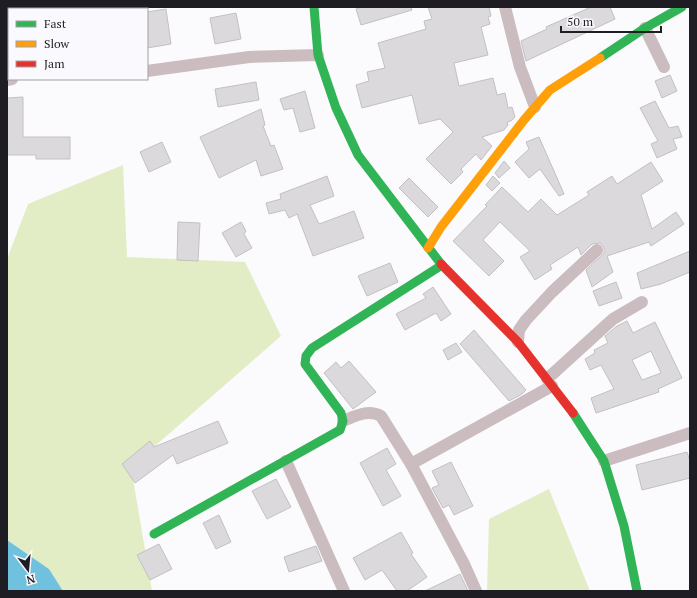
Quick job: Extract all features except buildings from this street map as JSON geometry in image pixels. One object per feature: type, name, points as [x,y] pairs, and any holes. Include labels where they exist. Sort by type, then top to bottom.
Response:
[{"type":"street","points":[[314,7],[318,55],[336,108],[358,155],[442,265],[518,342],[568,405],[604,461],[624,526],[637,591]]},
{"type":"street","points":[[505,7],[520,67],[535,107]]},
{"type":"street","points":[[428,248],[441,227],[550,90],[678,8]]},
{"type":"street","points":[[645,28],[664,67]]},
{"type":"street","points":[[148,71],[249,57],[318,55]]},
{"type":"street","points":[[518,342],[519,330],[526,320],[552,292],[597,250]]},
{"type":"street","points":[[154,534],[340,430],[343,421],[341,413],[305,364],[306,356],[312,348],[442,265]]},
{"type":"street","points":[[411,464],[550,382],[613,319],[642,302]]},
{"type":"street","points":[[343,421],[364,413],[374,412],[381,416],[411,464],[464,564],[476,591]]},
{"type":"street","points":[[604,461],[690,433]]},
{"type":"street","points":[[286,461],[344,591]]},
{"type":"green space","points":[[7,7],[106,7],[8,8],[7,59]]},
{"type":"green space","points":[[123,165],[127,257],[245,262],[281,336],[131,467],[152,591],[63,591],[49,569],[7,540],[7,259],[28,204]]},
{"type":"green space","points":[[549,489],[590,591],[487,591],[489,519]]},
{"type":"water","points":[[7,540],[49,569],[63,591],[7,591]]},
{"type":"traffic: fast","points":[[314,7],[318,55],[336,108],[358,155],[441,264]]},
{"type":"traffic: fast","points":[[600,58],[645,28],[682,7]]},
{"type":"traffic: fast","points":[[154,534],[340,430],[343,421],[341,413],[305,364],[306,356],[312,348],[442,265]]},
{"type":"traffic: fast","points":[[573,413],[604,461],[624,526],[637,591]]},
{"type":"traffic: slow","points":[[428,248],[441,227],[524,120],[550,90],[600,58]]},
{"type":"traffic: jam","points":[[441,264],[518,342],[573,413]]}]
